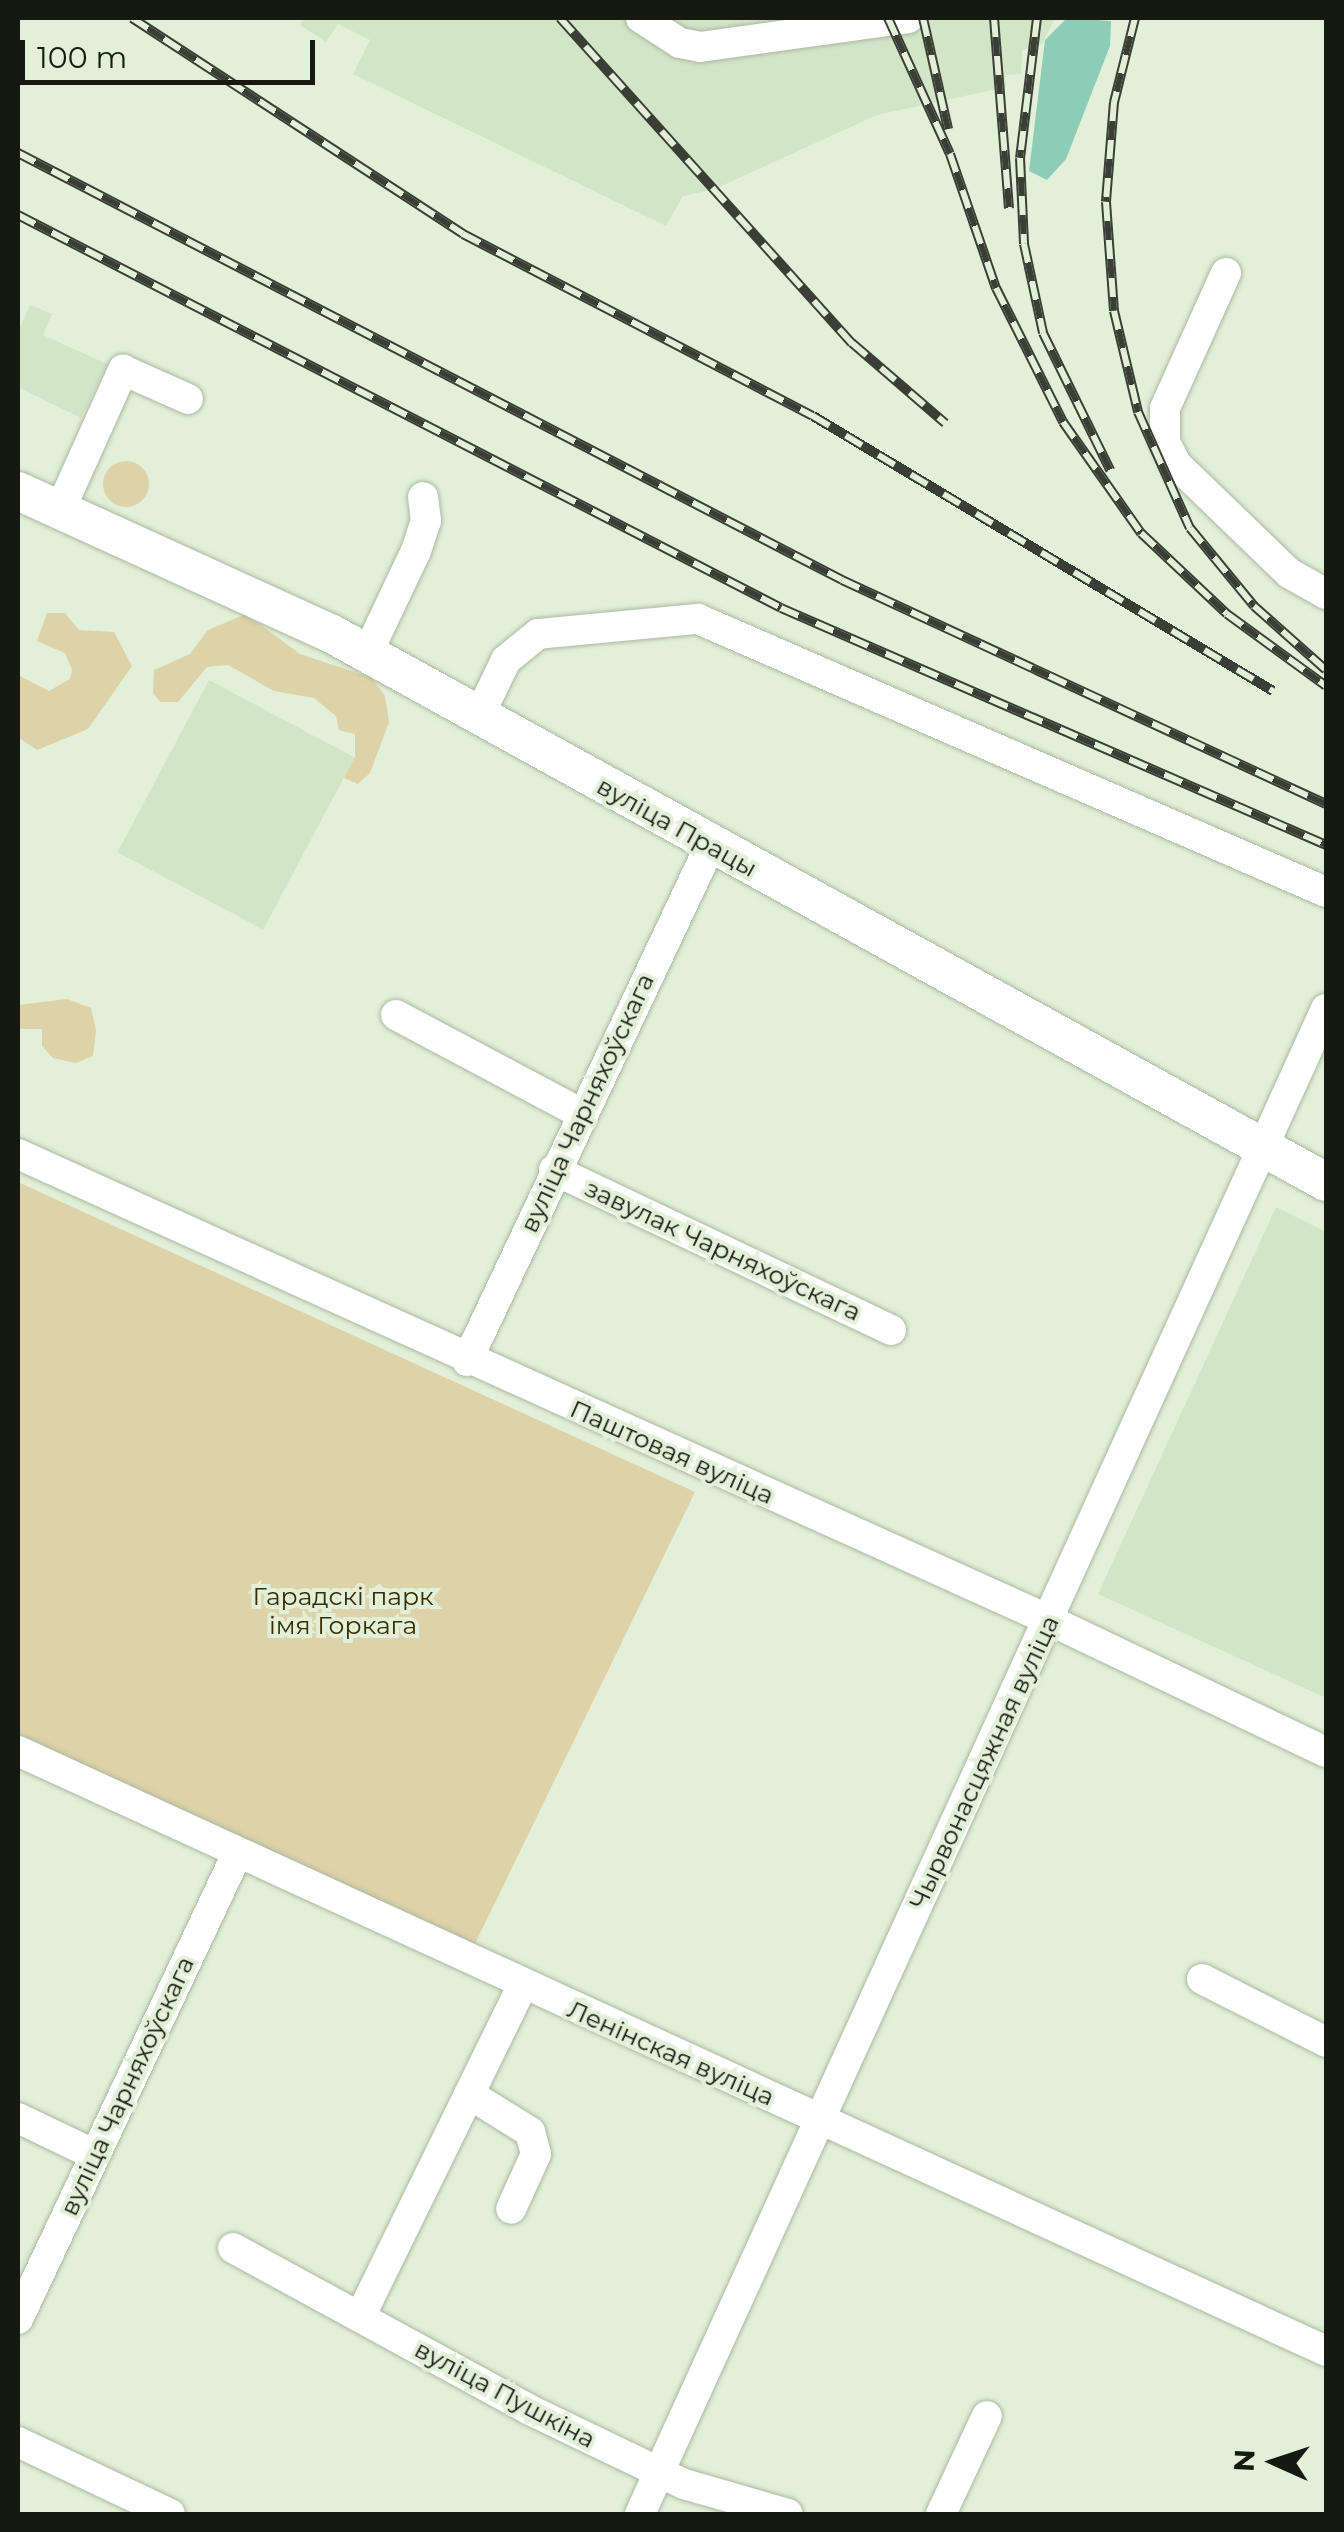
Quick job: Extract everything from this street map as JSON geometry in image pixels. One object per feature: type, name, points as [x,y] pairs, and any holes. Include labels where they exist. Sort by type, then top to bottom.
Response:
[{"type":"main road","name":"вуліца Працы","points":[[18,491],[366,654],[1326,1182]]},
{"type":"street","points":[[641,18],[680,43],[700,47],[908,18]]},
{"type":"street","points":[[1226,273],[1164,408],[1165,442],[1176,464],[1289,573],[1325,590]]},
{"type":"street","points":[[60,510],[123,370],[188,399]]},
{"type":"street","points":[[366,654],[416,551],[426,521],[423,497]]},
{"type":"street","points":[[479,716],[506,660],[538,634],[698,619],[1326,892]]},
{"type":"street","name":"вуліца Чарняхоўскага","points":[[467,1361],[580,1113],[710,846]]},
{"type":"street","name":"Чырвонасцяжная вуліца","points":[[640,2514],[1326,1009]]},
{"type":"street","points":[[396,1014],[580,1113]]},
{"type":"street","name":"Паштовая вуліца","points":[[18,1154],[467,1361],[1049,1620],[1326,1752]]},
{"type":"street","name":"завулак Чарняхоўскага","points":[[554,1170],[892,1330]]},
{"type":"street","name":"Ленінская вуліца","points":[[18,1752],[522,1987],[1326,2351]]},
{"type":"street","name":"вуліца Чарняхоўскага","points":[[18,2319],[237,1854]]},
{"type":"street","points":[[1202,1979],[1326,2042]]},
{"type":"street","points":[[360,2317],[522,1987]]},
{"type":"street","points":[[470,2094],[530,2132],[536,2154],[511,2209]]},
{"type":"street","points":[[18,2118],[93,2154]]},
{"type":"street","name":"вуліца Пушкіна","points":[[234,2248],[660,2472],[788,2514]]},
{"type":"street","points":[[941,2514],[987,2416]]},
{"type":"street","points":[[18,2442],[170,2514]]},
{"type":"shaded area","points":[[304,18],[1055,18],[1042,44],[1022,50],[1021,74],[1005,75],[1006,87],[877,115],[715,189],[683,196],[666,226],[353,74],[370,40],[338,24],[326,42],[300,25]]},
{"type":"shaded area","points":[[1067,18],[1111,21],[1110,46],[1066,159],[1047,180],[1029,171],[1045,40]]},
{"type":"shaded area","points":[[30,305],[52,314],[43,335],[107,364],[81,418],[18,387],[18,332]]},
{"type":"shaded area","points":[[209,680],[355,757],[263,930],[117,852]]},
{"type":"shaded area","points":[[1276,1207],[1326,1232],[1324,1697],[1098,1594]]},
{"type":"green space","points":[[126,461],[142,468],[149,484],[142,500],[126,507],[110,500],[103,484],[110,468]]},
{"type":"green space","points":[[47,613],[65,613],[79,630],[114,632],[132,666],[88,729],[37,750],[18,737],[18,675],[49,691],[70,679],[72,670],[65,653],[37,641]]},
{"type":"green space","points":[[246,614],[300,654],[372,678],[385,696],[389,722],[370,773],[358,784],[344,778],[355,757],[355,734],[339,730],[336,716],[314,698],[274,691],[228,665],[207,667],[178,702],[160,702],[153,693],[154,670],[190,654],[208,630]]},
{"type":"green space","points":[[67,999],[91,1008],[96,1030],[93,1056],[76,1063],[53,1058],[42,1046],[42,1029],[18,1029],[18,1005]]},
{"type":"green space","name":"Гарадскі парк імя Горкага","points":[[18,1182],[695,1492],[471,1952],[18,1737]]},
{"type":"railway","points":[[132,18],[463,234],[813,416],[1273,691]]},
{"type":"railway","points":[[560,18],[852,343],[945,423]]},
{"type":"railway","points":[[888,18],[950,154],[996,288],[1063,422],[1141,533],[1227,614],[1326,686]]},
{"type":"railway","points":[[923,18],[948,129]]},
{"type":"railway","points":[[994,18],[1009,208]]},
{"type":"railway","points":[[1037,18],[1020,158],[1024,244],[1043,333],[1110,470]]},
{"type":"railway","points":[[1135,18],[1114,102],[1106,202],[1114,311],[1138,412],[1190,528],[1254,606],[1326,670]]},
{"type":"railway","points":[[18,153],[842,580],[1326,804]]},
{"type":"railway","points":[[18,215],[781,608],[1326,845]]}]
